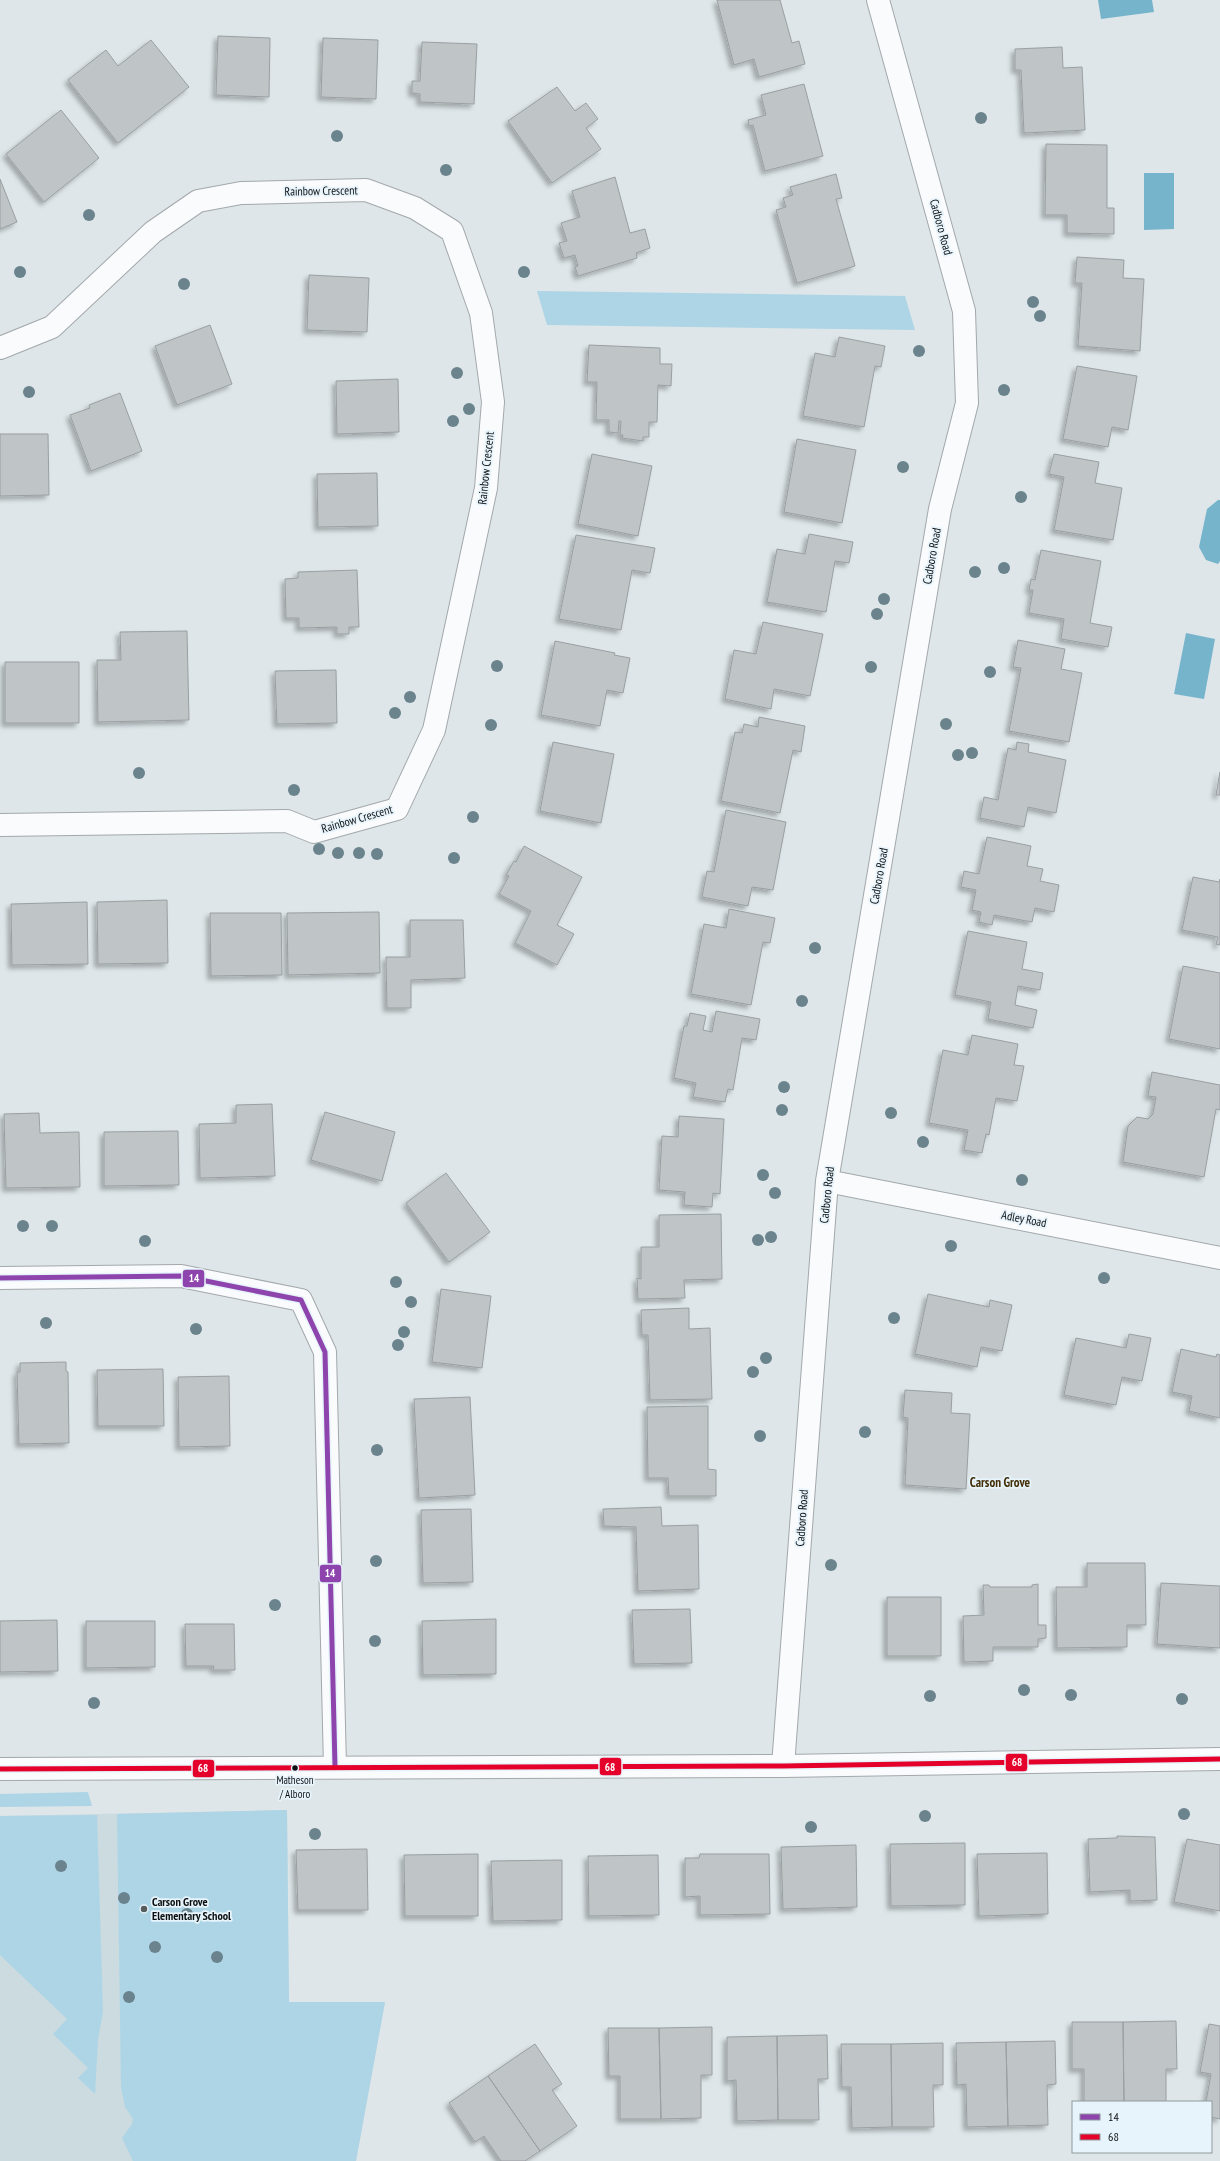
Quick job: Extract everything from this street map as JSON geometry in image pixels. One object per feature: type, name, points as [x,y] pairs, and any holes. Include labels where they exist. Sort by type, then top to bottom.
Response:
[{"type":"street","name":"Cadboro Road","points":[[783,1766],[827,1181],[940,509],[967,403],[964,311],[878,0]]},
{"type":"street","name":"Rainbow Crescent","points":[[0,348],[52,327],[153,232],[198,201],[241,192],[366,190],[415,208],[452,231],[481,313],[493,402],[486,488],[434,730],[397,809],[314,832],[287,821],[0,825]]},
{"type":"street","name":"Adley Road","points":[[827,1181],[1220,1258]]},
{"type":"street","points":[[0,1278],[181,1276],[301,1300],[325,1352],[335,1767]]},
{"type":"street","points":[[0,1769],[783,1766],[1220,1759]]},
{"type":"shaded area","points":[[1098,0],[1152,0],[1154,12],[1101,19]]},
{"type":"shaded area","points":[[1144,173],[1174,173],[1174,229],[1144,230]]},
{"type":"shaded area","points":[[537,291],[905,296],[915,330],[547,325]]},
{"type":"shaded area","points":[[1220,500],[1220,561],[1218,564],[1206,560],[1199,547],[1207,509]]},
{"type":"shaded area","points":[[1186,633],[1215,639],[1204,699],[1174,694]]},
{"type":"shaded area","points":[[88,1792],[92,1806],[0,1807],[0,1794]]},
{"type":"shaded area","name":"Carson Grove Elementary School","points":[[287,1810],[289,2002],[385,2002],[356,2161],[0,2161],[0,1816]]},
{"type":"shaded area","name":"Carson Grove Elementary School","points":[[287,1810],[289,2002],[385,2002],[356,2161],[133,2161],[122,2138],[132,2124],[133,2119],[125,2107],[121,2087],[117,1814]]},
{"type":"shaded area","points":[[97,1815],[103,2012],[98,2039],[95,2094],[78,2078],[88,2068],[53,2034],[67,2019],[0,1955],[0,1816]]},
{"type":"building","points":[[717,0],[780,0],[792,43],[799,41],[805,64],[759,77],[754,59],[734,65]]},
{"type":"building","points":[[218,36],[270,38],[269,97],[216,95]]},
{"type":"building","points":[[323,38],[378,40],[376,99],[321,97]]},
{"type":"building","points":[[151,40],[189,87],[118,143],[68,80],[106,50],[118,66]]},
{"type":"building","points":[[422,42],[477,44],[474,104],[420,102],[420,94],[412,93],[412,81],[420,81]]},
{"type":"building","points":[[1062,47],[1063,68],[1082,67],[1085,130],[1024,133],[1021,70],[1015,70],[1015,49]]},
{"type":"building","points":[[804,84],[823,156],[765,171],[753,125],[749,126],[748,120],[766,115],[761,95]]},
{"type":"building","points":[[557,87],[575,111],[586,103],[598,119],[586,128],[601,149],[552,183],[508,121]]},
{"type":"building","points":[[61,110],[99,158],[44,202],[6,154]]},
{"type":"building","points":[[1046,144],[1107,145],[1107,208],[1114,208],[1114,234],[1067,233],[1067,215],[1045,215]]},
{"type":"building","points":[[836,174],[842,198],[836,199],[855,266],[797,283],[776,210],[786,207],[783,198],[793,195],[790,187]]},
{"type":"building","points":[[615,177],[630,233],[645,229],[650,248],[636,253],[637,258],[578,276],[575,267],[578,266],[575,255],[564,258],[559,243],[567,241],[561,223],[580,217],[572,191]]},
{"type":"building","points":[[0,179],[17,222],[0,229]]},
{"type":"building","points":[[1077,257],[1124,260],[1123,278],[1144,279],[1140,351],[1078,346],[1082,283],[1075,283]]},
{"type":"building","points":[[309,275],[369,278],[367,332],[307,330]]},
{"type":"building","points":[[210,325],[232,384],[177,405],[155,346]]},
{"type":"building","points":[[839,337],[885,346],[881,367],[875,366],[864,427],[803,416],[815,353],[835,357]]},
{"type":"building","points":[[589,345],[660,348],[660,364],[672,364],[671,386],[658,385],[657,422],[649,422],[649,437],[643,437],[643,441],[622,438],[623,435],[620,435],[621,421],[619,421],[618,433],[609,432],[609,420],[596,420],[597,382],[587,382]]},
{"type":"building","points":[[1077,366],[1137,376],[1128,430],[1112,427],[1108,447],[1063,439]]},
{"type":"building","points":[[398,379],[399,432],[337,434],[336,381]]},
{"type":"building","points":[[120,393],[142,451],[91,471],[70,415],[90,408],[89,405]]},
{"type":"building","points":[[0,434],[48,434],[49,495],[0,496]]},
{"type":"building","points":[[797,439],[856,450],[842,523],[784,512]]},
{"type":"building","points":[[592,454],[652,466],[638,536],[578,524]]},
{"type":"building","points":[[1054,454],[1099,462],[1095,483],[1122,488],[1113,540],[1054,530],[1064,477],[1049,474]]},
{"type":"building","points":[[377,473],[378,526],[318,527],[317,474]]},
{"type":"building","points":[[809,534],[853,542],[849,563],[835,561],[826,612],[767,602],[777,549],[805,554]]},
{"type":"building","points":[[576,535],[655,548],[650,573],[632,570],[621,630],[559,619]]},
{"type":"building","points":[[1041,550],[1101,561],[1090,623],[1112,627],[1108,647],[1061,639],[1064,619],[1029,613],[1033,590],[1029,590],[1031,579],[1035,580]]},
{"type":"building","points":[[357,570],[359,627],[349,627],[349,634],[337,634],[337,627],[299,628],[299,618],[286,618],[285,579],[298,578],[298,572]]},
{"type":"building","points":[[763,622],[823,634],[810,696],[774,689],[771,709],[725,699],[734,650],[756,654]]},
{"type":"building","points":[[187,631],[189,720],[98,722],[97,660],[121,660],[120,632]]},
{"type":"building","points":[[1018,640],[1065,649],[1061,669],[1082,673],[1069,742],[1009,731],[1021,668],[1013,667]]},
{"type":"building","points":[[555,641],[615,653],[614,655],[630,658],[623,693],[607,690],[600,726],[541,715]]},
{"type":"building","points":[[5,662],[79,662],[79,723],[5,723]]},
{"type":"building","points":[[336,670],[337,723],[277,724],[275,671]]},
{"type":"building","points":[[759,717],[805,726],[801,752],[793,750],[780,813],[721,801],[735,732],[742,733],[744,724],[758,727]]},
{"type":"building","points":[[553,742],[614,754],[601,823],[540,811]]},
{"type":"building","points":[[1017,742],[1029,744],[1028,752],[1066,760],[1056,813],[1028,807],[1024,827],[980,818],[984,797],[998,800],[1008,748],[1016,750]]},
{"type":"building","points":[[1220,772],[1220,795],[1216,795]]},
{"type":"building","points":[[726,810],[786,822],[773,890],[752,887],[748,906],[702,897],[707,871],[714,872]]},
{"type":"building","points":[[987,837],[1031,846],[1027,866],[1043,869],[1040,881],[1059,885],[1054,912],[1035,908],[1032,922],[994,915],[992,925],[979,922],[981,912],[972,910],[976,890],[961,887],[964,871],[979,874]]},
{"type":"building","points":[[524,846],[582,877],[557,925],[574,934],[557,965],[515,943],[531,911],[499,894],[509,876],[506,875],[514,861],[516,862]]},
{"type":"building","points":[[1193,877],[1219,882],[1220,879],[1220,945],[1216,944],[1218,937],[1182,930]]},
{"type":"building","points":[[167,900],[168,963],[98,964],[97,902]]},
{"type":"building","points":[[87,902],[88,964],[12,965],[11,904]]},
{"type":"building","points":[[729,909],[775,918],[770,943],[763,942],[751,1005],[691,994],[704,924],[726,928]]},
{"type":"building","points":[[379,912],[380,973],[288,975],[287,913]]},
{"type":"building","points":[[210,913],[281,913],[282,975],[211,976]]},
{"type":"building","points":[[410,920],[463,920],[465,978],[411,980],[411,1008],[387,1008],[386,957],[410,957]]},
{"type":"building","points":[[968,931],[1027,942],[1022,969],[1043,973],[1040,990],[1018,986],[1015,1005],[1037,1010],[1033,1028],[988,1019],[991,1002],[955,995]]},
{"type":"building","points":[[1183,966],[1220,973],[1220,1049],[1169,1039]]},
{"type":"building","points":[[716,1011],[760,1019],[756,1040],[742,1038],[733,1090],[728,1089],[725,1102],[693,1097],[696,1083],[674,1078],[684,1026],[687,1026],[690,1013],[706,1016],[703,1030],[712,1032]]},
{"type":"building","points":[[972,1035],[1018,1044],[1014,1065],[1024,1066],[1017,1101],[996,1098],[989,1135],[986,1134],[982,1153],[964,1150],[968,1130],[929,1123],[943,1050],[968,1055]]},
{"type":"building","points":[[1152,1072],[1220,1085],[1220,1110],[1216,1109],[1204,1177],[1123,1162],[1128,1126],[1137,1117],[1148,1119],[1153,1114],[1156,1097],[1148,1096]]},
{"type":"building","points":[[272,1104],[275,1176],[200,1178],[199,1124],[236,1123],[236,1105]]},
{"type":"building","points":[[325,1112],[395,1132],[382,1181],[311,1160]]},
{"type":"building","points":[[39,1113],[40,1133],[79,1132],[80,1187],[6,1188],[4,1114]]},
{"type":"building","points":[[679,1116],[724,1119],[720,1194],[713,1193],[712,1207],[684,1205],[685,1192],[659,1190],[662,1136],[678,1137]]},
{"type":"building","points":[[178,1131],[179,1185],[104,1186],[104,1132]]},
{"type":"building","points":[[446,1173],[490,1232],[449,1262],[406,1203]]},
{"type":"building","points":[[721,1214],[722,1279],[684,1280],[685,1298],[638,1299],[637,1278],[641,1279],[641,1247],[659,1247],[659,1215]]},
{"type":"building","points":[[441,1289],[491,1296],[482,1368],[432,1362]]},
{"type":"building","points":[[928,1294],[989,1307],[990,1300],[1012,1305],[1002,1351],[981,1347],[977,1367],[915,1354]]},
{"type":"building","points":[[689,1308],[689,1329],[710,1328],[712,1399],[650,1400],[648,1335],[642,1335],[641,1310]]},
{"type":"building","points":[[1129,1334],[1151,1338],[1142,1381],[1122,1377],[1116,1405],[1064,1395],[1076,1338],[1126,1348]]},
{"type":"building","points":[[1181,1349],[1216,1357],[1217,1354],[1220,1355],[1220,1418],[1189,1411],[1192,1396],[1172,1392]]},
{"type":"building","points":[[66,1362],[66,1371],[68,1372],[69,1443],[19,1444],[17,1372],[20,1372],[20,1363]]},
{"type":"building","points":[[163,1369],[164,1426],[98,1426],[97,1370]]},
{"type":"building","points":[[229,1376],[230,1446],[179,1447],[178,1377]]},
{"type":"building","points":[[905,1390],[952,1393],[951,1413],[970,1414],[966,1489],[905,1485],[908,1418],[903,1417]]},
{"type":"building","points":[[470,1397],[475,1495],[419,1498],[414,1399]]},
{"type":"building","points":[[708,1406],[708,1469],[716,1470],[716,1496],[669,1496],[668,1478],[648,1478],[647,1407]]},
{"type":"building","points":[[661,1507],[662,1526],[698,1525],[699,1589],[638,1591],[636,1527],[604,1526],[603,1509]]},
{"type":"building","points":[[471,1509],[473,1582],[423,1583],[421,1510]]},
{"type":"building","points":[[1087,1563],[1145,1563],[1146,1625],[1127,1625],[1127,1647],[1057,1648],[1056,1587],[1087,1587]]},
{"type":"building","points":[[1161,1583],[1220,1586],[1220,1648],[1157,1644]]},
{"type":"building","points":[[1038,1584],[1038,1625],[1046,1625],[1046,1638],[1038,1639],[1038,1647],[993,1647],[993,1661],[964,1662],[963,1616],[984,1615],[983,1585],[989,1585],[990,1587],[1032,1587],[1032,1585]]},
{"type":"building","points":[[887,1597],[941,1597],[941,1656],[887,1656]]},
{"type":"building","points":[[690,1609],[692,1663],[634,1664],[632,1610]]},
{"type":"building","points":[[496,1619],[496,1674],[423,1675],[422,1621]]},
{"type":"building","points":[[57,1620],[58,1671],[0,1672],[0,1621]]},
{"type":"building","points":[[86,1621],[155,1621],[155,1667],[86,1668]]},
{"type":"building","points":[[185,1624],[234,1624],[235,1670],[213,1670],[214,1666],[186,1666]]},
{"type":"building","points":[[1117,1836],[1155,1837],[1157,1900],[1130,1901],[1130,1890],[1090,1892],[1088,1839],[1117,1838]]},
{"type":"building","points":[[1187,1839],[1220,1845],[1220,1911],[1174,1902]]},
{"type":"building","points":[[965,1843],[965,1905],[891,1906],[890,1844]]},
{"type":"building","points":[[856,1845],[857,1907],[783,1909],[781,1847]]},
{"type":"building","points":[[367,1849],[368,1910],[298,1910],[296,1850]]},
{"type":"building","points":[[1047,1853],[1048,1914],[979,1916],[977,1854]]},
{"type":"building","points":[[478,1854],[478,1916],[405,1916],[404,1855]]},
{"type":"building","points":[[700,1854],[769,1854],[770,1914],[700,1915],[700,1896],[685,1897],[685,1858],[699,1858]]},
{"type":"building","points":[[658,1855],[659,1915],[589,1916],[588,1856]]},
{"type":"building","points":[[562,1860],[562,1920],[493,1921],[491,1861]]},
{"type":"building","points":[[1176,2021],[1177,2069],[1166,2069],[1166,2101],[1124,2101],[1123,2022]]},
{"type":"building","points":[[1072,2022],[1123,2022],[1124,2101],[1084,2101],[1084,2069],[1072,2069]]},
{"type":"building","points":[[1209,2024],[1220,2026],[1220,2119],[1212,2117],[1212,2101],[1206,2101],[1211,2074],[1200,2072]]},
{"type":"building","points":[[712,2027],[712,2075],[701,2075],[701,2118],[661,2119],[659,2028]]},
{"type":"building","points":[[608,2028],[659,2028],[661,2119],[620,2119],[620,2076],[609,2076]]},
{"type":"building","points":[[827,2035],[828,2079],[818,2079],[819,2120],[778,2120],[777,2036]]},
{"type":"building","points":[[777,2036],[778,2120],[737,2121],[736,2080],[727,2081],[727,2037]]},
{"type":"building","points":[[1055,2041],[1056,2084],[1047,2085],[1048,2125],[1008,2126],[1006,2042]]},
{"type":"building","points":[[1006,2042],[1008,2126],[967,2127],[966,2084],[957,2085],[956,2043]]},
{"type":"building","points":[[943,2043],[943,2085],[933,2085],[934,2127],[892,2127],[891,2044]]},
{"type":"building","points":[[535,2044],[562,2084],[552,2090],[577,2126],[540,2151],[488,2076]]},
{"type":"building","points":[[841,2044],[891,2044],[892,2127],[852,2128],[851,2087],[842,2087]]},
{"type":"building","points":[[488,2076],[540,2151],[525,2161],[501,2161],[484,2136],[475,2142],[449,2103]]},
{"type":"transit line","name":"14","points":[[0,1278],[181,1276],[301,1300],[325,1352],[335,1767]]},
{"type":"transit line","name":"68","points":[[0,1769],[783,1766],[1220,1759]]},
{"type":"place","name":"Matheson / Alboro","points":[[295,1768]]},
{"type":"place","name":"Carson Grove Elementary School","points":[[144,1909]]},
{"type":"district","name":"Carson Grove","points":[[1000,1482]]}]
